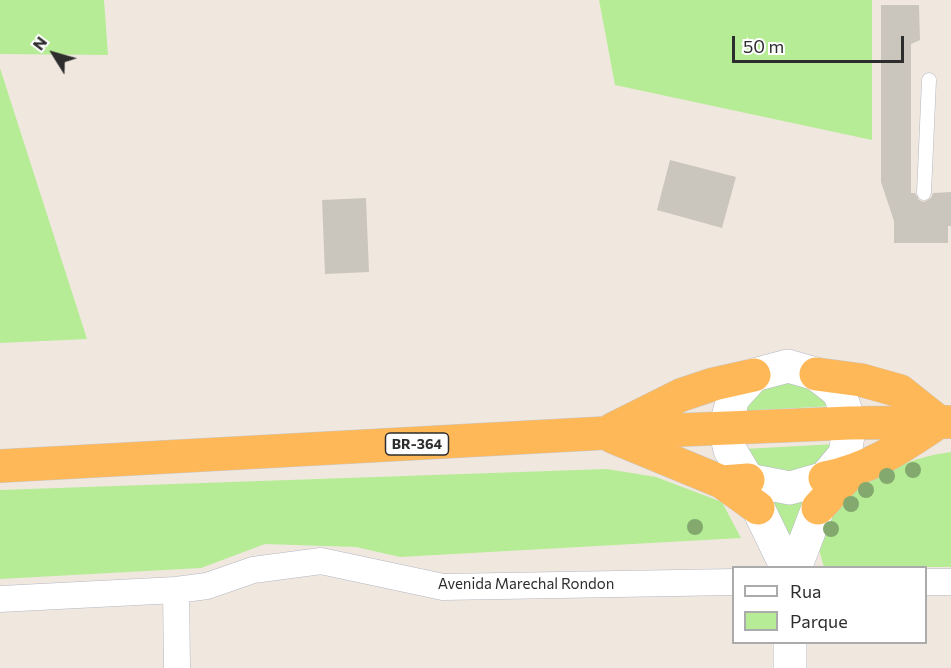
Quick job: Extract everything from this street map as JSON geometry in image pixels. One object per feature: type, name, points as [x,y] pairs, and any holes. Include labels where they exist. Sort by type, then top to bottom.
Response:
[{"type":"highway","points":[[816,374],[861,380],[900,391],[945,422],[831,487]]},
{"type":"highway","points":[[606,433],[681,395],[714,384],[754,375]]},
{"type":"highway","name":"BR-364","points":[[0,466],[606,433],[850,423],[945,422]]},
{"type":"highway","points":[[606,433],[743,490]]},
{"type":"street","points":[[786,566],[743,490],[725,429],[733,398],[754,375],[788,366],[816,374],[839,392],[850,423],[845,454],[795,566]]},
{"type":"street","points":[[743,490],[831,487]]},
{"type":"street","name":"Avenida Marechal Rondon","points":[[0,599],[176,590],[207,586],[253,570],[321,561],[442,587],[732,582]]},
{"type":"street","points":[[927,582],[951,582]]},
{"type":"street","points":[[176,590],[177,668]]},
{"type":"street","points":[[790,644],[790,668]]},
{"type":"lane","points":[[924,193],[929,80]]},
{"type":"green space","points":[[0,0],[104,0],[108,55],[0,54]]},
{"type":"green space","points":[[599,0],[872,0],[872,140],[615,85]]},
{"type":"green space","points":[[0,68],[87,339],[0,343]]},
{"type":"green space","points":[[793,377],[833,406],[742,411],[749,394]]},
{"type":"green space","points":[[835,444],[828,455],[803,473],[761,469],[745,449]]},
{"type":"green space","points":[[951,452],[951,567],[824,566],[819,540],[826,522],[838,505],[872,479],[912,461]]},
{"type":"green space","points":[[607,469],[656,477],[722,502],[741,538],[400,557],[356,547],[265,544],[201,568],[0,579],[0,490]]},
{"type":"green space","points":[[762,495],[812,495],[789,559]]},
{"type":"building","points":[[881,5],[919,5],[920,40],[911,44],[911,193],[915,193],[919,200],[924,202],[931,198],[933,193],[951,192],[951,226],[948,226],[948,243],[894,243],[894,221],[881,182]]},
{"type":"building","points":[[670,160],[736,177],[722,228],[657,210]]},
{"type":"building","points":[[366,198],[369,272],[325,274],[322,200]]}]
